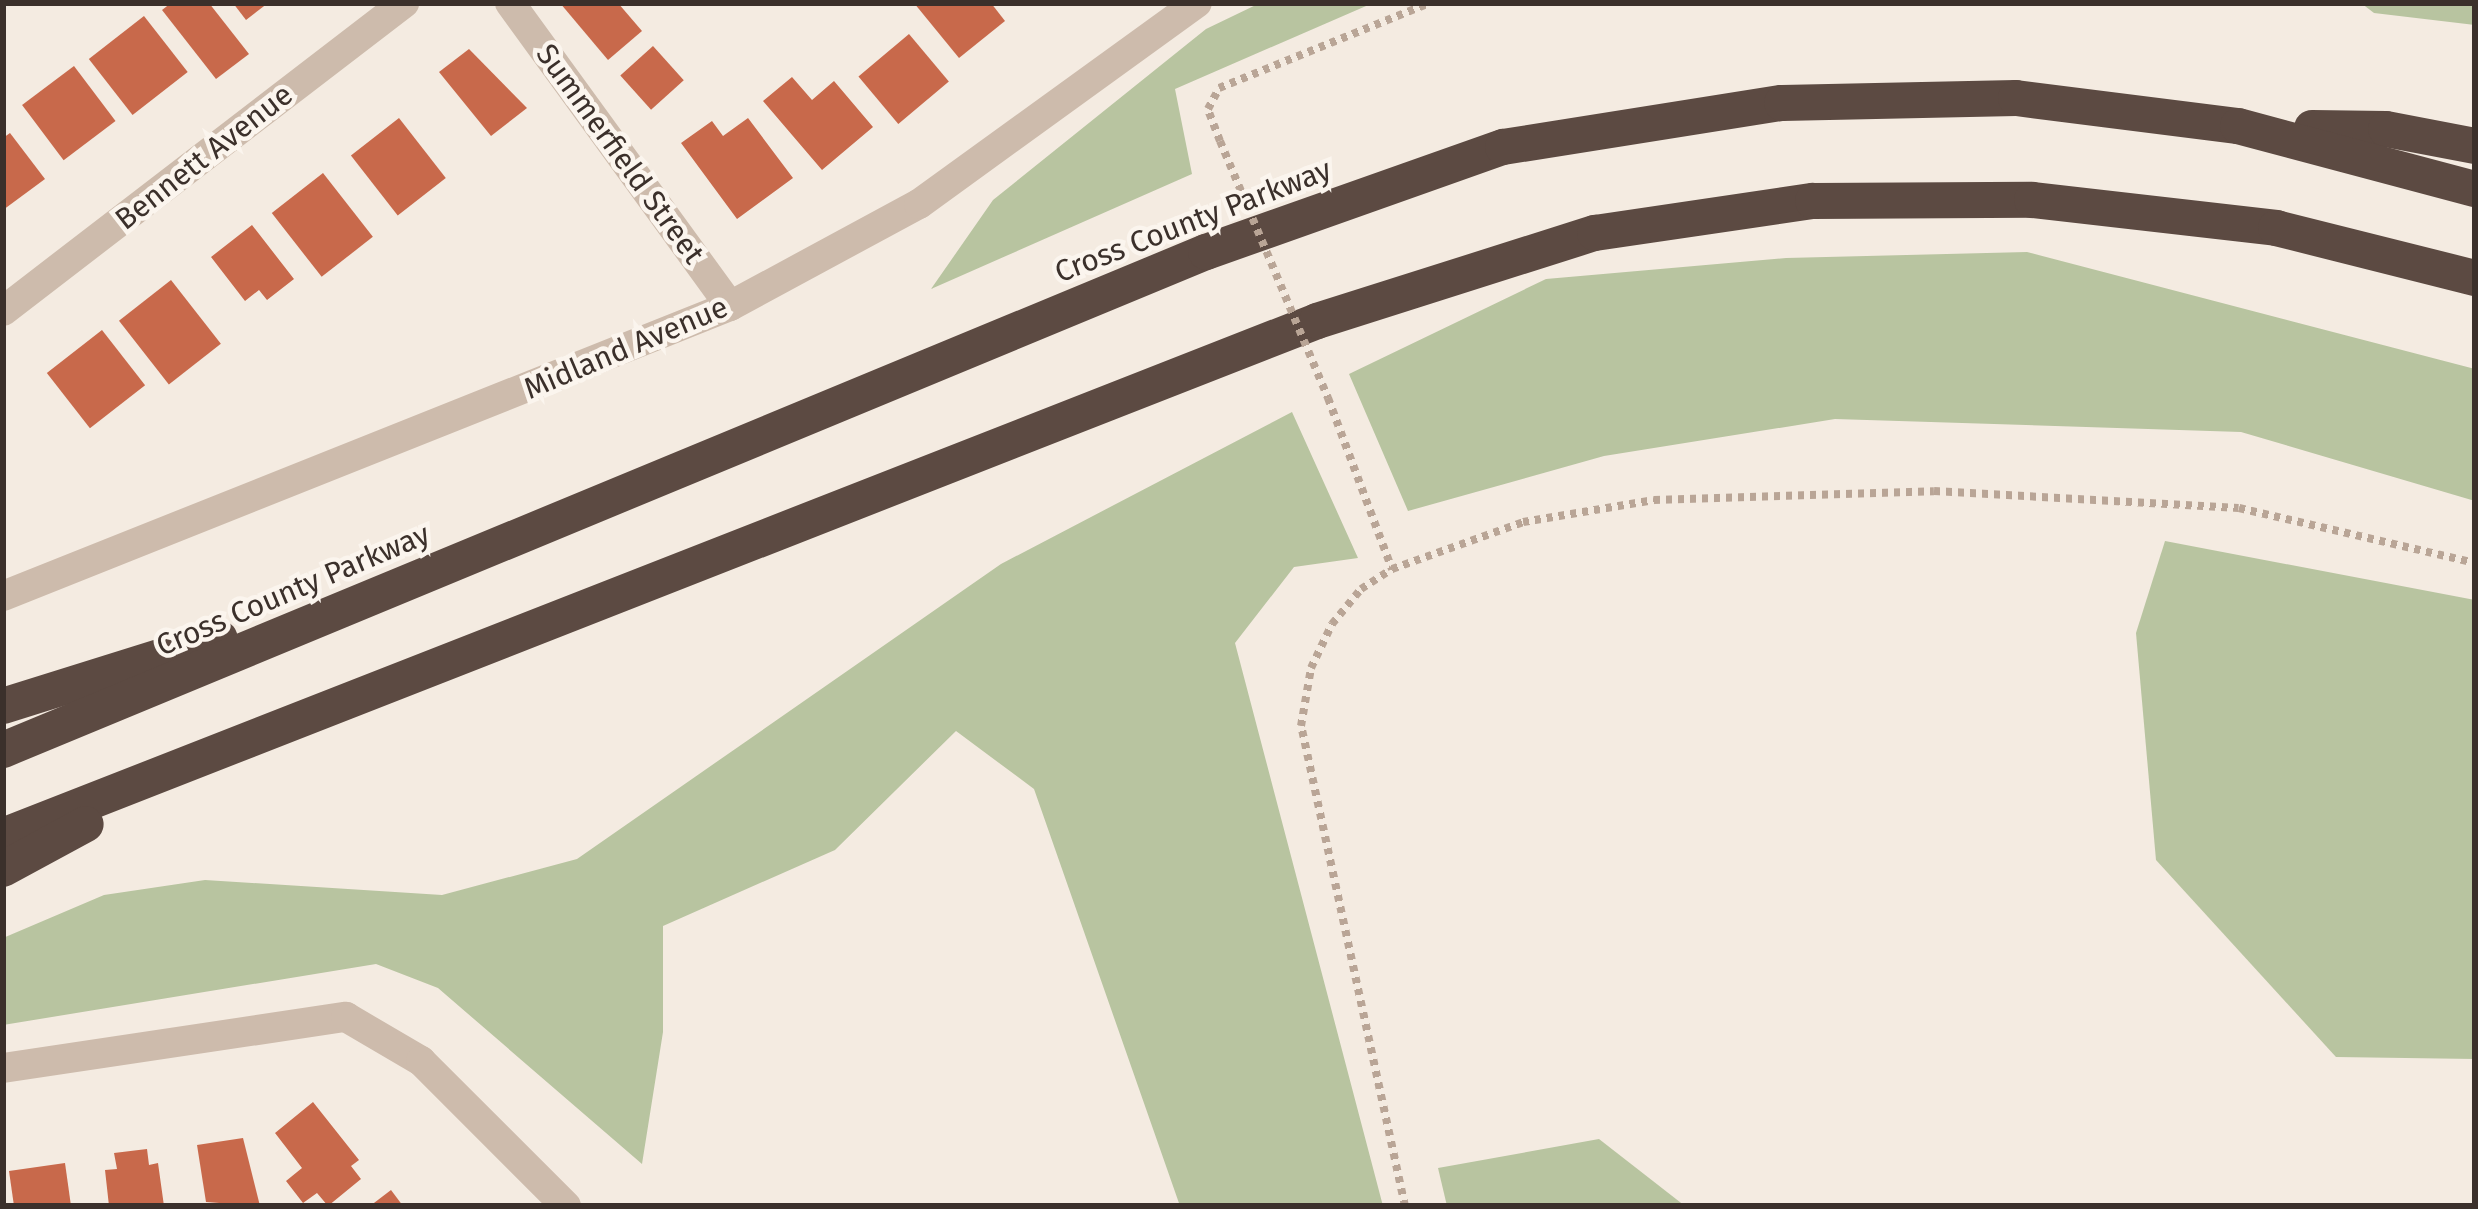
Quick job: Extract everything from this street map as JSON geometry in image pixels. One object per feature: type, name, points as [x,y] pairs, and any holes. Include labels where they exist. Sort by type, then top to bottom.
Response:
[{"type":"highway","name":"Cross County Parkway","points":[[3,750],[1205,252],[1503,147],[1711,110],[1853,97],[2039,100],[2238,126],[2475,189]]},
{"type":"highway","points":[[2238,126],[2386,129],[2475,146]]},
{"type":"highway","points":[[3,836],[1383,296],[1595,233],[1813,201],[2032,200],[2276,228],[2475,278]]},
{"type":"highway","points":[[3,706],[374,595]]},
{"type":"highway","points":[[3,869],[221,750]]},
{"type":"street","name":"Bennett Avenue","points":[[3,311],[404,3]]},
{"type":"street","name":"Summerfield Street","points":[[510,3],[730,306]]},
{"type":"street","name":"Midland Avenue","points":[[3,596],[730,306],[919,204],[1197,3]]},
{"type":"street","points":[[3,1068],[346,1017],[421,1061],[566,1206]]},
{"type":"path","points":[[1392,569],[1328,398],[1208,109],[1219,88],[1429,3]]},
{"type":"path","points":[[1405,1206],[1301,726],[1311,668],[1331,624],[1361,589],[1392,569],[1523,522],[1654,500],[1934,491],[2239,508],[2475,563]]},
{"type":"green space","points":[[1260,3],[1373,3],[1175,89],[1192,174],[931,289],[993,200],[1206,29]]},
{"type":"green space","points":[[2361,3],[2475,3],[2475,25],[2374,13]]},
{"type":"green space","points":[[2027,252],[2475,369],[2475,501],[2241,432],[1835,419],[1604,456],[1408,511],[1349,374],[1546,279],[1786,258]]},
{"type":"green space","points":[[1292,412],[1358,558],[1294,567],[1235,643],[1383,1206],[1180,1206],[1034,789],[956,731],[835,850],[663,926],[663,1032],[642,1164],[438,988],[376,964],[3,1025],[3,938],[104,895],[205,880],[442,895],[577,859],[1001,564]]},
{"type":"green space","points":[[2165,541],[2475,600],[2475,1059],[2336,1057],[2156,860],[2136,633]]},
{"type":"green space","points":[[1599,1139],[1685,1206],[1447,1206],[1438,1168]]},
{"type":"building","points":[[171,3],[209,3],[249,54],[216,79],[162,10]]},
{"type":"building","points":[[233,3],[268,3],[246,20]]},
{"type":"building","points":[[560,3],[618,3],[642,31],[608,60]]},
{"type":"building","points":[[914,3],[991,3],[1005,21],[959,58]]},
{"type":"building","points":[[144,16],[188,72],[133,115],[89,59]]},
{"type":"building","points":[[909,34],[949,81],[898,124],[858,76]]},
{"type":"building","points":[[653,46],[684,80],[651,110],[620,75]]},
{"type":"building","points":[[469,49],[527,108],[491,136],[439,72]]},
{"type":"building","points":[[74,66],[116,121],[64,160],[22,105]]},
{"type":"building","points":[[792,77],[812,100],[834,81],[873,127],[822,170],[763,101]]},
{"type":"building","points":[[399,118],[446,178],[398,215],[351,156]]},
{"type":"building","points":[[748,118],[793,178],[737,219],[681,143],[712,121],[723,136]]},
{"type":"building","points":[[10,133],[45,179],[3,210],[3,138]]},
{"type":"building","points":[[323,173],[373,237],[322,277],[272,213]]},
{"type":"building","points":[[252,225],[294,279],[267,300],[259,290],[245,301],[211,257]]},
{"type":"building","points":[[171,280],[221,344],[169,384],[119,321]]},
{"type":"building","points":[[102,330],[145,385],[90,428],[47,373]]},
{"type":"building","points":[[313,1102],[359,1160],[351,1166],[361,1179],[328,1206],[317,1193],[303,1203],[286,1181],[302,1168],[275,1133]]},
{"type":"building","points":[[243,1138],[260,1206],[206,1202],[197,1145]]},
{"type":"building","points":[[147,1149],[149,1165],[158,1163],[164,1206],[109,1206],[105,1170],[117,1169],[114,1153]]},
{"type":"building","points":[[65,1163],[71,1206],[14,1206],[9,1171]]},
{"type":"building","points":[[391,1190],[403,1206],[370,1206]]}]
